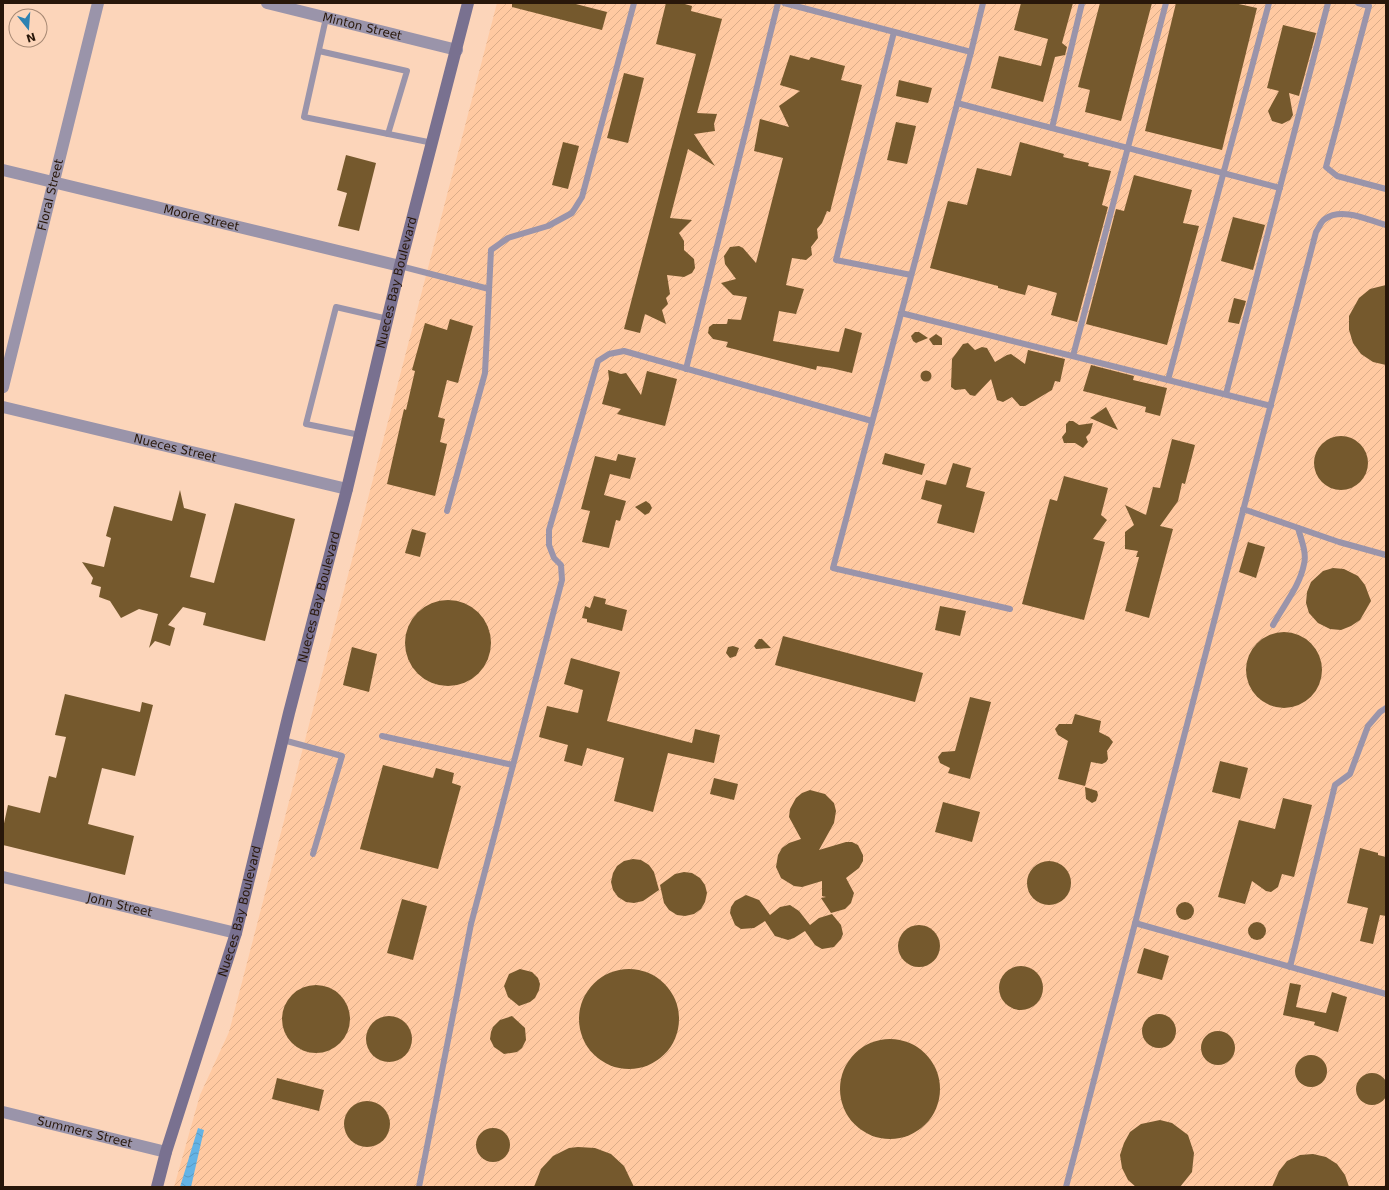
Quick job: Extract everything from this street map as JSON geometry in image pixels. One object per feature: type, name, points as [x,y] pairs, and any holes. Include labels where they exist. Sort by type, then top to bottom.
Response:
[{"type":"street","name":"Floral Street","points":[[3,387],[98,3]]},
{"type":"street","name":"Minton Street","points":[[267,3],[457,50]]},
{"type":"street","name":"Nueces Bay Boulevard","points":[[157,1187],[166,1152],[236,933],[283,740],[347,489],[400,266],[468,3]]},
{"type":"street","name":"Moore Street","points":[[3,170],[400,266]]},
{"type":"street","name":"Nueces Street","points":[[3,407],[347,489]]},
{"type":"street","name":"John Street","points":[[3,877],[236,933]]},
{"type":"street","name":"Summers Street","points":[[3,1112],[166,1152]]},
{"type":"lane","points":[[447,511],[485,373],[491,250],[508,238],[548,226],[572,213],[582,197],[634,3]]},
{"type":"lane","points":[[686,368],[778,3]]},
{"type":"lane","points":[[784,3],[971,52]]},
{"type":"lane","points":[[984,3],[833,568],[1010,609]]},
{"type":"lane","points":[[1052,128],[1082,3]]},
{"type":"lane","points":[[1073,356],[1166,3]]},
{"type":"lane","points":[[1168,380],[1269,3]]},
{"type":"lane","points":[[1226,394],[1328,3]]},
{"type":"lane","points":[[1358,3],[1369,4],[1326,167],[1337,176],[1386,188]]},
{"type":"lane","points":[[326,18],[304,117],[433,143]]},
{"type":"lane","points":[[894,32],[836,260],[911,275]]},
{"type":"lane","points":[[319,51],[407,71],[388,134]]},
{"type":"lane","points":[[957,104],[1280,188]]},
{"type":"lane","points":[[1066,1187],[1316,232],[1323,219],[1333,215],[1347,214],[1386,225]]},
{"type":"lane","points":[[400,266],[489,289]]},
{"type":"lane","points":[[360,435],[306,424],[336,307],[388,319]]},
{"type":"lane","points":[[901,313],[1270,406]]},
{"type":"lane","points":[[419,1187],[471,924],[562,580],[561,565],[554,558],[549,545],[549,530],[598,361],[609,354],[624,351],[872,421]]},
{"type":"lane","points":[[1244,509],[1298,528],[1386,555]]},
{"type":"lane","points":[[1272,625],[1298,582],[1305,563],[1304,550],[1298,528]]},
{"type":"lane","points":[[1290,967],[1335,785],[1350,774],[1368,726],[1380,712],[1386,708]]},
{"type":"lane","points":[[382,736],[513,765]]},
{"type":"lane","points":[[283,740],[342,756],[312,854]]},
{"type":"lane","points":[[1135,923],[1386,994]]},
{"type":"shaded area","points":[[497,3],[1386,3],[1386,1187],[174,1187],[200,1095],[229,1032]]},
{"type":"water","points":[[198,1128],[204,1130],[191,1187],[180,1187]]},
{"type":"building","points":[[512,3],[572,3],[607,12],[602,30],[512,7]]},
{"type":"building","points":[[666,3],[681,3],[692,6],[691,11],[722,19],[697,113],[717,114],[714,124],[715,131],[694,134],[715,166],[688,149],[670,218],[692,220],[679,233],[684,241],[684,250],[694,259],[695,268],[692,273],[684,277],[667,275],[670,294],[666,298],[668,304],[662,310],[666,324],[645,314],[640,333],[624,329],[696,54],[656,44]]},
{"type":"building","points":[[1021,3],[1073,3],[1062,43],[1067,47],[1065,55],[1055,57],[1043,102],[991,88],[999,56],[1041,66],[1048,39],[1014,30]]},
{"type":"building","points":[[1100,3],[1152,3],[1121,121],[1085,112],[1090,90],[1078,87]]},
{"type":"building","points":[[1176,3],[1234,3],[1257,8],[1222,150],[1145,131]]},
{"type":"building","points":[[1283,25],[1316,33],[1299,96],[1289,93],[1293,115],[1290,120],[1282,124],[1272,121],[1268,111],[1279,91],[1267,88]]},
{"type":"building","points":[[790,55],[809,60],[811,57],[845,66],[841,80],[862,85],[830,212],[827,211],[822,223],[817,229],[818,238],[811,247],[812,255],[806,260],[792,258],[786,285],[804,289],[796,314],[779,311],[773,341],[839,352],[845,328],[862,333],[852,373],[817,366],[816,370],[726,347],[728,342],[713,339],[708,333],[709,327],[713,324],[727,324],[728,319],[741,320],[747,297],[733,295],[721,283],[736,279],[725,264],[724,256],[730,247],[739,246],[743,248],[756,263],[783,158],[754,151],[760,119],[789,127],[779,106],[800,91],[780,85]]},
{"type":"building","points":[[624,73],[644,78],[628,143],[607,138]]},
{"type":"building","points":[[899,80],[932,88],[928,103],[896,96]]},
{"type":"building","points":[[896,122],[916,126],[907,164],[887,160]]},
{"type":"building","points":[[563,142],[579,146],[568,189],[552,185]]},
{"type":"building","points":[[1020,142],[1064,154],[1063,157],[1089,163],[1088,166],[1111,171],[1102,205],[1108,207],[1077,322],[1051,315],[1057,293],[1028,285],[1025,295],[998,288],[998,286],[930,268],[948,201],[967,205],[977,168],[1011,176]]},
{"type":"building","points":[[346,155],[376,163],[359,231],[338,226],[347,193],[337,190]]},
{"type":"building","points":[[1134,175],[1192,190],[1183,223],[1199,226],[1167,345],[1086,324],[1116,209],[1124,211]]},
{"type":"building","points":[[1233,217],[1265,225],[1253,270],[1221,261]]},
{"type":"building","points":[[1386,285],[1386,365],[1373,362],[1361,354],[1353,343],[1349,330],[1349,316],[1359,298],[1370,289]]},
{"type":"building","points":[[1234,298],[1246,301],[1239,324],[1228,322]]},
{"type":"building","points":[[450,319],[473,326],[458,383],[447,380],[438,417],[445,419],[440,442],[447,444],[435,496],[387,484],[404,409],[406,410],[415,371],[412,370],[425,323],[447,330]]},
{"type":"building","points":[[915,332],[919,332],[928,338],[916,343],[913,341],[911,336]]},
{"type":"building","points":[[936,334],[942,338],[942,345],[933,345],[929,339]]},
{"type":"building","points":[[968,343],[975,350],[982,347],[987,348],[995,362],[1011,354],[1025,364],[1028,350],[1065,359],[1060,382],[1055,381],[1052,390],[1025,406],[1020,406],[1012,397],[1003,402],[997,400],[991,379],[975,396],[970,395],[965,389],[955,390],[951,387],[952,359],[963,344]]},
{"type":"building","points":[[1091,365],[1134,376],[1133,380],[1167,388],[1160,416],[1145,412],[1146,407],[1083,391]]},
{"type":"building","points":[[608,370],[621,374],[626,373],[641,395],[647,371],[677,379],[665,426],[617,414],[621,409],[602,404],[609,379]]},
{"type":"building","points":[[926,370],[930,372],[932,376],[930,380],[926,382],[922,380],[920,376],[922,372]]},
{"type":"building","points":[[1106,407],[1118,430],[1090,418]]},
{"type":"building","points":[[1069,421],[1073,421],[1079,425],[1093,423],[1090,433],[1086,437],[1088,442],[1083,448],[1075,443],[1064,443],[1062,437],[1066,432],[1066,424]]},
{"type":"building","points":[[1336,436],[1346,436],[1356,440],[1364,448],[1368,458],[1368,468],[1364,478],[1356,486],[1346,490],[1336,490],[1326,486],[1318,478],[1314,468],[1314,458],[1318,448],[1326,440]]},
{"type":"building","points":[[1172,439],[1195,445],[1185,484],[1182,483],[1178,501],[1160,526],[1173,529],[1149,618],[1125,611],[1139,557],[1136,557],[1138,551],[1125,549],[1125,532],[1134,525],[1125,505],[1146,515],[1153,487],[1160,488]]},
{"type":"building","points":[[885,453],[925,464],[922,475],[882,464]]},
{"type":"building","points":[[618,454],[636,458],[630,479],[610,474],[604,495],[626,501],[620,521],[616,520],[609,548],[582,542],[590,511],[581,509],[595,456],[616,461]]},
{"type":"building","points":[[953,463],[971,468],[966,487],[985,492],[974,533],[937,523],[942,505],[921,499],[926,480],[946,485]]},
{"type":"building","points":[[1064,476],[1108,488],[1101,515],[1107,520],[1093,539],[1105,542],[1084,620],[1022,604],[1050,499],[1057,501]]},
{"type":"building","points":[[180,490],[184,508],[206,514],[190,577],[214,583],[235,503],[295,519],[265,641],[203,625],[206,613],[183,607],[168,625],[175,628],[170,646],[155,641],[149,648],[158,614],[139,609],[121,618],[110,601],[99,597],[101,587],[91,584],[93,578],[82,562],[104,567],[111,538],[106,536],[114,506],[172,521]]},
{"type":"building","points":[[646,501],[652,508],[649,513],[645,515],[635,507]]},
{"type":"building","points":[[412,529],[426,533],[420,557],[405,553]]},
{"type":"building","points":[[1248,542],[1265,547],[1256,578],[1239,572]]},
{"type":"building","points":[[1333,568],[1344,569],[1358,576],[1365,585],[1371,601],[1360,620],[1341,630],[1330,629],[1318,623],[1309,613],[1306,603],[1307,592],[1311,582],[1323,571]]},
{"type":"building","points":[[594,596],[606,599],[605,604],[627,610],[622,631],[587,622],[587,619],[582,618],[585,606],[590,608]]},
{"type":"building","points":[[448,600],[464,603],[472,607],[484,619],[488,627],[491,643],[488,659],[484,667],[472,679],[464,683],[448,686],[432,683],[424,679],[412,667],[408,659],[405,643],[408,627],[412,619],[424,607],[432,603]]},
{"type":"building","points":[[940,606],[966,611],[960,636],[935,630]]},
{"type":"building","points":[[1284,632],[1298,635],[1311,643],[1319,656],[1322,670],[1319,684],[1311,697],[1298,705],[1284,708],[1270,705],[1257,697],[1249,684],[1246,670],[1249,656],[1257,643],[1270,635]]},
{"type":"building","points":[[783,636],[923,673],[915,702],[775,665]]},
{"type":"building","points":[[759,639],[762,639],[771,648],[756,649],[754,646]]},
{"type":"building","points":[[733,646],[739,648],[736,656],[730,658],[726,653],[728,647]]},
{"type":"building","points":[[352,647],[377,654],[369,692],[343,685]]},
{"type":"building","points":[[571,658],[620,672],[607,721],[692,743],[695,729],[720,735],[714,763],[668,753],[653,812],[614,801],[624,758],[587,748],[582,766],[564,761],[568,745],[539,737],[547,706],[578,713],[583,690],[564,684]]},
{"type":"building","points":[[65,694],[140,712],[142,702],[153,705],[135,776],[102,768],[88,824],[134,836],[125,875],[3,845],[3,828],[8,805],[40,813],[49,776],[56,778],[66,737],[55,735]]},
{"type":"building","points":[[970,697],[991,702],[970,779],[948,773],[950,768],[940,763],[938,757],[942,752],[955,751]]},
{"type":"building","points":[[1075,714],[1101,721],[1099,732],[1109,737],[1113,742],[1107,751],[1108,759],[1106,762],[1102,764],[1091,762],[1085,786],[1058,779],[1068,741],[1058,735],[1055,729],[1059,724],[1072,724]]},
{"type":"building","points":[[1220,761],[1248,768],[1240,799],[1212,792]]},
{"type":"building","points":[[383,765],[433,778],[436,768],[454,773],[452,783],[461,786],[438,869],[360,849]]},
{"type":"building","points":[[714,778],[738,784],[734,800],[710,794]]},
{"type":"building","points":[[1085,787],[1097,791],[1098,795],[1096,801],[1092,803],[1086,799]]},
{"type":"building","points":[[810,790],[825,794],[834,803],[836,811],[834,823],[819,850],[846,842],[852,842],[858,845],[863,855],[863,861],[859,868],[846,878],[854,893],[851,903],[845,909],[831,913],[821,898],[826,897],[822,896],[822,881],[802,887],[794,886],[781,878],[776,867],[778,855],[782,848],[789,843],[801,839],[789,817],[790,809],[796,798],[802,793]]},
{"type":"building","points":[[1283,798],[1312,805],[1294,877],[1282,874],[1278,887],[1271,892],[1266,891],[1252,881],[1245,904],[1218,897],[1239,820],[1275,829]]},
{"type":"building","points":[[943,802],[980,812],[972,842],[935,832]]},
{"type":"building","points":[[1360,848],[1386,857],[1386,916],[1380,915],[1373,944],[1360,941],[1368,908],[1347,903]]},
{"type":"building","points":[[633,859],[641,860],[649,865],[654,872],[659,890],[643,901],[634,903],[626,902],[618,897],[613,890],[611,882],[613,873],[617,866],[624,861]]},
{"type":"building","points":[[1049,861],[1061,865],[1067,871],[1071,883],[1067,895],[1061,901],[1049,905],[1037,901],[1031,895],[1027,883],[1031,871],[1037,865]]},
{"type":"building","points":[[684,872],[692,873],[700,878],[705,885],[707,893],[705,902],[701,909],[694,914],[685,916],[677,915],[669,910],[664,903],[660,885],[675,874]]},
{"type":"building","points":[[746,895],[759,900],[770,915],[780,907],[790,905],[799,911],[810,925],[819,918],[832,914],[841,925],[843,934],[841,939],[834,947],[822,949],[815,945],[805,931],[788,940],[775,936],[765,921],[754,928],[741,929],[735,925],[730,913],[731,907],[735,901]]},
{"type":"building","points":[[402,899],[427,906],[413,960],[387,953]]},
{"type":"building","points":[[1185,902],[1191,905],[1194,911],[1191,917],[1185,920],[1179,917],[1176,911],[1179,905]]},
{"type":"building","points":[[1257,922],[1263,925],[1266,931],[1263,937],[1257,940],[1251,937],[1248,931],[1251,925]]},
{"type":"building","points":[[915,925],[923,925],[934,931],[940,942],[940,950],[934,961],[923,967],[915,967],[904,961],[898,950],[898,942],[904,931]]},
{"type":"building","points":[[1144,948],[1169,956],[1162,980],[1137,973]]},
{"type":"building","points":[[1021,966],[1033,970],[1039,976],[1043,988],[1039,1000],[1033,1006],[1021,1010],[1009,1006],[1003,1000],[999,988],[1003,976],[1009,970]]},
{"type":"building","points":[[520,969],[532,972],[538,978],[540,984],[535,998],[530,1002],[519,1006],[508,997],[504,986],[509,974]]},
{"type":"building","points":[[629,969],[648,973],[664,984],[675,1000],[679,1019],[675,1038],[664,1054],[648,1065],[629,1069],[610,1065],[594,1054],[583,1038],[579,1019],[583,1000],[594,984],[610,973]]},
{"type":"building","points":[[1290,983],[1301,985],[1296,1007],[1326,1013],[1332,992],[1347,997],[1338,1032],[1314,1025],[1315,1022],[1283,1015]]},
{"type":"building","points":[[316,985],[329,988],[340,995],[347,1006],[350,1019],[347,1032],[340,1043],[329,1050],[316,1053],[303,1050],[292,1043],[285,1032],[282,1019],[285,1006],[292,995],[303,988]]},
{"type":"building","points":[[1156,1014],[1162,1014],[1166,1015],[1173,1021],[1176,1031],[1175,1038],[1169,1045],[1162,1048],[1156,1048],[1152,1047],[1145,1041],[1142,1034],[1142,1028],[1143,1024],[1149,1017]]},
{"type":"building","points":[[389,1016],[402,1020],[408,1026],[412,1039],[408,1052],[402,1058],[389,1062],[376,1058],[370,1052],[366,1039],[370,1026],[376,1020]]},
{"type":"building","points":[[512,1016],[525,1028],[526,1040],[522,1048],[517,1052],[504,1054],[494,1047],[490,1039],[491,1032],[493,1027],[500,1020]]},
{"type":"building","points":[[1215,1031],[1221,1031],[1225,1032],[1232,1038],[1235,1048],[1234,1055],[1228,1062],[1221,1065],[1215,1065],[1211,1064],[1204,1058],[1201,1051],[1201,1045],[1202,1041],[1208,1034]]},
{"type":"building","points":[[890,1039],[909,1043],[926,1053],[936,1070],[940,1089],[936,1108],[926,1125],[909,1135],[890,1139],[871,1135],[854,1125],[844,1108],[840,1089],[844,1070],[854,1053],[871,1043]]},
{"type":"building","points":[[1308,1055],[1314,1055],[1323,1059],[1327,1071],[1323,1083],[1314,1087],[1308,1087],[1299,1083],[1295,1074],[1295,1068],[1299,1059]]},
{"type":"building","points":[[1369,1073],[1375,1073],[1385,1080],[1388,1089],[1387,1095],[1381,1102],[1375,1105],[1369,1105],[1359,1098],[1356,1092],[1356,1086],[1363,1076]]},
{"type":"building","points":[[277,1078],[324,1090],[319,1111],[272,1099]]},
{"type":"building","points":[[367,1101],[380,1105],[386,1111],[390,1124],[386,1137],[380,1143],[367,1147],[354,1143],[348,1137],[344,1124],[348,1111],[354,1105]]},
{"type":"building","points":[[1160,1120],[1172,1123],[1188,1135],[1194,1153],[1192,1172],[1180,1187],[1136,1187],[1128,1180],[1122,1168],[1120,1155],[1124,1143],[1130,1132],[1141,1124]]},
{"type":"building","points":[[490,1128],[496,1128],[500,1129],[507,1135],[510,1145],[509,1152],[503,1159],[496,1162],[490,1162],[486,1161],[479,1155],[476,1148],[476,1142],[477,1138],[483,1131]]},
{"type":"building","points":[[569,1148],[595,1148],[611,1154],[624,1166],[634,1187],[534,1187],[541,1169],[553,1156]]},
{"type":"building","points":[[1313,1154],[1326,1157],[1337,1164],[1345,1175],[1349,1187],[1272,1187],[1279,1171],[1287,1161],[1300,1155]]}]
